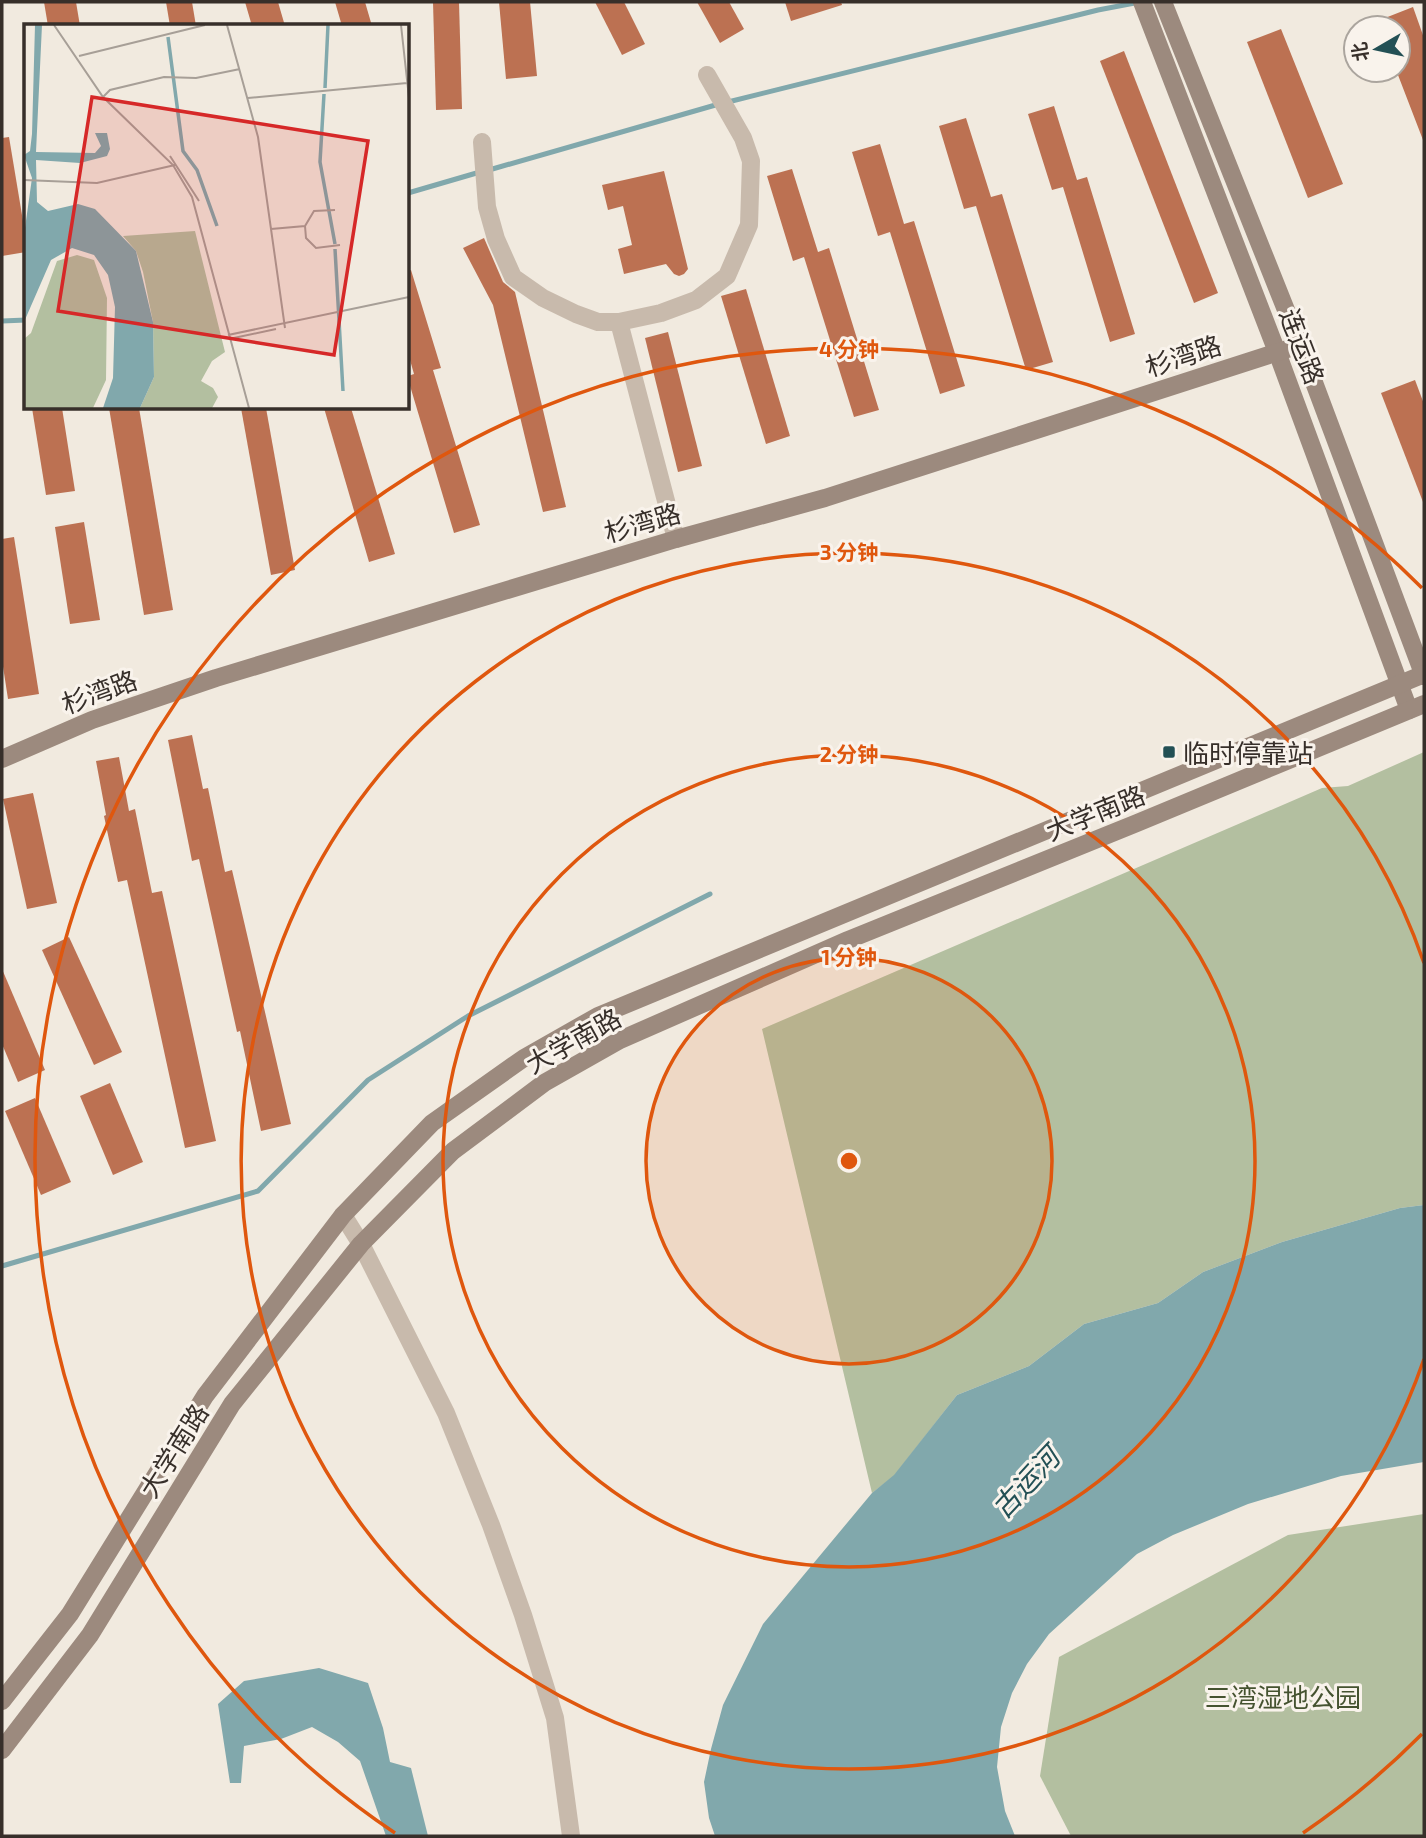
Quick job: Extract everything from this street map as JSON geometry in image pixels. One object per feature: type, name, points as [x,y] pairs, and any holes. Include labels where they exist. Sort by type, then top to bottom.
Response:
[{"type":"main road","name":"连运路","points":[[1144,7],[1277,352],[1399,685],[1417,707]]},
{"type":"main road","name":"连运路","points":[[1166,9],[1300,345],[1424,675]]},
{"type":"main road","name":"杉湾路","points":[[2,759],[92,720],[216,678],[676,539],[825,498],[1300,345]]},
{"type":"main road","name":"大学南路","points":[[2,1701],[70,1614],[205,1396],[342,1215],[432,1123],[524,1058],[598,1016],[1424,675]]},
{"type":"main road","name":"大学南路","points":[[2,1750],[90,1635],[232,1404],[361,1244],[453,1152],[544,1083],[620,1040],[848,940],[1417,707]]},
{"type":"street","points":[[482,142],[487,207],[496,239],[513,277],[543,298],[597,322],[620,322],[661,313],[696,300],[727,276],[749,225],[751,162],[743,138],[707,75]]},
{"type":"street","points":[[620,322],[676,539]]},
{"type":"street","points":[[342,1215],[361,1244],[446,1413],[491,1525],[555,1718],[571,1836]]},
{"type":"green space","points":[[1424,752],[1424,1205],[1400,1208],[1282,1242],[1203,1272],[1158,1303],[1084,1324],[1029,1366],[957,1395],[894,1476],[872,1493],[762,1029],[1322,788],[1348,786]]},
{"type":"green space","name":"三湾湿地公园","points":[[1424,1514],[1424,1836],[1071,1836],[1040,1776],[1059,1657],[1288,1535]]},
{"type":"water","name":"古运河","points":[[1424,1205],[1424,1462],[1341,1476],[1248,1504],[1173,1535],[1137,1554],[1049,1634],[1027,1664],[1012,1693],[1001,1727],[997,1767],[1005,1811],[1015,1836],[715,1836],[709,1818],[704,1782],[711,1749],[723,1705],[763,1624],[872,1493],[894,1475],[957,1395],[1029,1366],[1084,1324],[1158,1303],[1203,1272],[1282,1242],[1400,1208]]},
{"type":"water","points":[[319,1668],[368,1683],[383,1728],[390,1762],[411,1768],[428,1836],[386,1836],[360,1761],[338,1742],[312,1727],[281,1739],[244,1746],[241,1783],[230,1783],[218,1704],[244,1681]]},
{"type":"building","points":[[44,2],[76,2],[80,24],[48,24]]},
{"type":"building","points":[[166,2],[192,2],[196,24],[170,24]]},
{"type":"building","points":[[245,2],[278,2],[284,24],[251,24]]},
{"type":"building","points":[[335,2],[365,2],[371,24],[341,24]]},
{"type":"building","points":[[433,2],[459,2],[462,109],[436,110]]},
{"type":"building","points":[[499,2],[530,2],[537,76],[506,79]]},
{"type":"building","points":[[595,2],[624,2],[645,44],[622,55]]},
{"type":"building","points":[[697,2],[729,2],[744,29],[720,43]]},
{"type":"building","points":[[785,2],[841,2],[842,5],[791,21]]},
{"type":"building","points":[[1413,7],[1424,38],[1423,140],[1401,84],[1412,84],[1412,14],[1395,14]]},
{"type":"building","points":[[1281,29],[1343,184],[1308,198],[1247,42]]},
{"type":"building","points":[[1124,51],[1218,293],[1194,303],[1100,61]]},
{"type":"building","points":[[1054,106],[1077,180],[1087,177],[1135,334],[1110,342],[1063,187],[1052,190],[1028,114]]},
{"type":"building","points":[[966,118],[991,197],[1002,194],[1053,362],[1026,370],[976,206],[964,209],[939,126]]},
{"type":"building","points":[[9,137],[24,227],[24,252],[2,256],[2,138]]},
{"type":"building","points":[[880,144],[904,224],[914,221],[965,386],[940,394],[890,232],[878,236],[852,152]]},
{"type":"building","points":[[792,169],[818,252],[829,248],[879,410],[854,417],[804,257],[793,261],[767,176]]},
{"type":"building","points":[[664,171],[688,269],[679,276],[666,264],[624,274],[618,249],[632,245],[623,206],[608,210],[602,185]]},
{"type":"building","points":[[484,238],[503,282],[515,292],[566,507],[543,512],[493,305],[463,248]]},
{"type":"building","points":[[410,270],[441,368],[433,370],[480,525],[454,533],[410,386],[410,375],[414,374],[410,360]]},
{"type":"building","points":[[746,289],[790,436],[766,444],[721,296]]},
{"type":"building","points":[[668,332],[702,466],[678,472],[645,338]]},
{"type":"building","points":[[1415,380],[1424,404],[1423,502],[1381,393]]},
{"type":"building","points":[[32,410],[62,410],[75,491],[46,495]]},
{"type":"building","points":[[109,410],[139,410],[173,610],[144,615]]},
{"type":"building","points":[[241,410],[266,410],[295,570],[271,575]]},
{"type":"building","points":[[325,410],[352,410],[395,554],[369,562]]},
{"type":"building","points":[[84,522],[100,620],[70,624],[55,527]]},
{"type":"building","points":[[14,537],[39,694],[8,699],[2,660],[2,539]]},
{"type":"building","points":[[192,735],[203,789],[208,788],[225,872],[232,870],[291,1124],[261,1131],[199,859],[192,861],[168,740]]},
{"type":"building","points":[[119,757],[129,811],[135,809],[152,893],[162,891],[216,1141],[185,1148],[127,880],[118,882],[104,816],[106,815],[96,761]]},
{"type":"building","points":[[33,793],[57,903],[27,909],[3,799]]},
{"type":"building","points":[[69,937],[122,1052],[94,1065],[42,950]]},
{"type":"building","points":[[2,969],[45,1070],[18,1082],[2,1044]]},
{"type":"building","points":[[110,1083],[143,1162],[113,1175],[80,1096]]},
{"type":"building","points":[[35,1098],[71,1182],[41,1195],[5,1111]]},
{"type":"waterway","points":[[728,102],[1098,10],[1140,2]]},
{"type":"waterway","points":[[489,170],[719,104]]},
{"type":"waterway","points":[[410,192],[480,172]]},
{"type":"waterway","points":[[2,321],[24,320]]},
{"type":"waterway","points":[[2,1266],[258,1191],[368,1080],[468,1016],[710,894]]},
{"type":"place","name":"临时停靠站","points":[[1169,752]]}]
